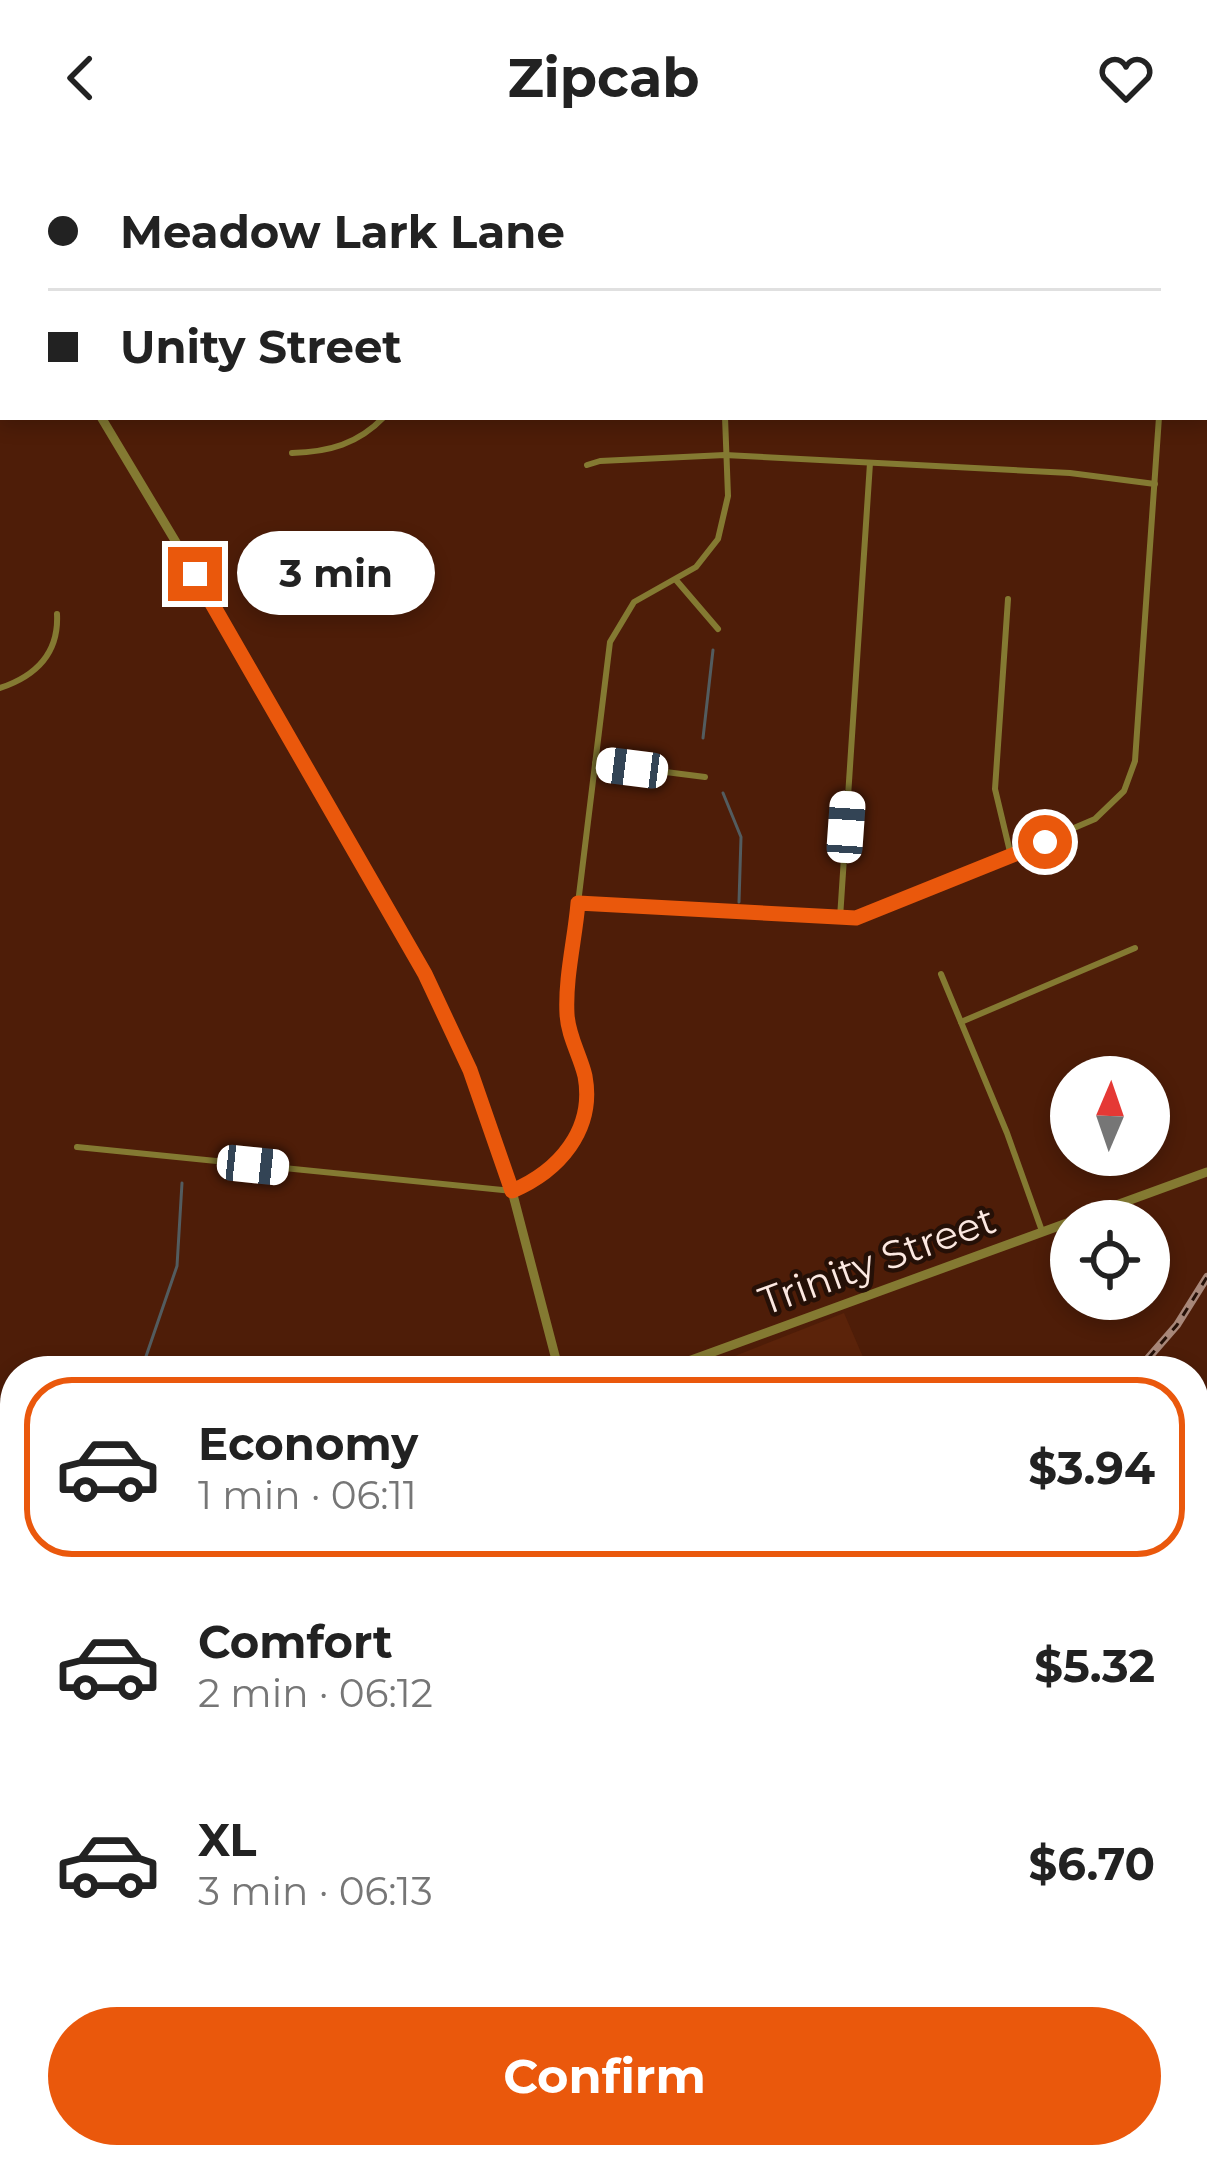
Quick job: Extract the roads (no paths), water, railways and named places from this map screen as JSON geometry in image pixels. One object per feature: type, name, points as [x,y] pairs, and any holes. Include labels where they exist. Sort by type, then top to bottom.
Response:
[{"type":"street","points":[[103,420],[251,667],[425,974],[470,1070],[512,1191],[555,1356]]},
{"type":"street","points":[[292,453],[344,445],[366,435],[381,420]]},
{"type":"street","points":[[77,1147],[512,1191],[551,1168],[578,1137],[584,1115],[584,1072],[569,1033],[567,1012],[604,677],[616,628],[634,602],[696,567],[718,539],[728,496],[725,420]]},
{"type":"street","points":[[578,903],[840,918],[870,915],[1095,819],[1124,790],[1132,774],[1159,420]]},
{"type":"street","points":[[587,465],[725,455],[1070,473],[1155,484]]},
{"type":"street","points":[[840,918],[870,463]]},
{"type":"street","points":[[676,580],[718,629]]},
{"type":"street","points":[[1007,599],[995,789],[1011,856]]},
{"type":"street","points":[[0,688],[33,671],[50,653],[58,636],[57,614]]},
{"type":"street","points":[[596,763],[705,777]]},
{"type":"street","points":[[962,1022],[1136,948]]},
{"type":"street","points":[[941,974],[1007,1132],[1042,1232]]},
{"type":"street","name":"Trinity Street","points":[[702,1356],[1207,1172]]},
{"type":"waterway","points":[[703,738],[713,650]]},
{"type":"waterway","points":[[723,793],[741,837],[739,902]]},
{"type":"waterway","points":[[146,1356],[177,1266],[182,1183]]},
{"type":"railway","points":[[1150,1356],[1177,1325],[1207,1277]]}]
